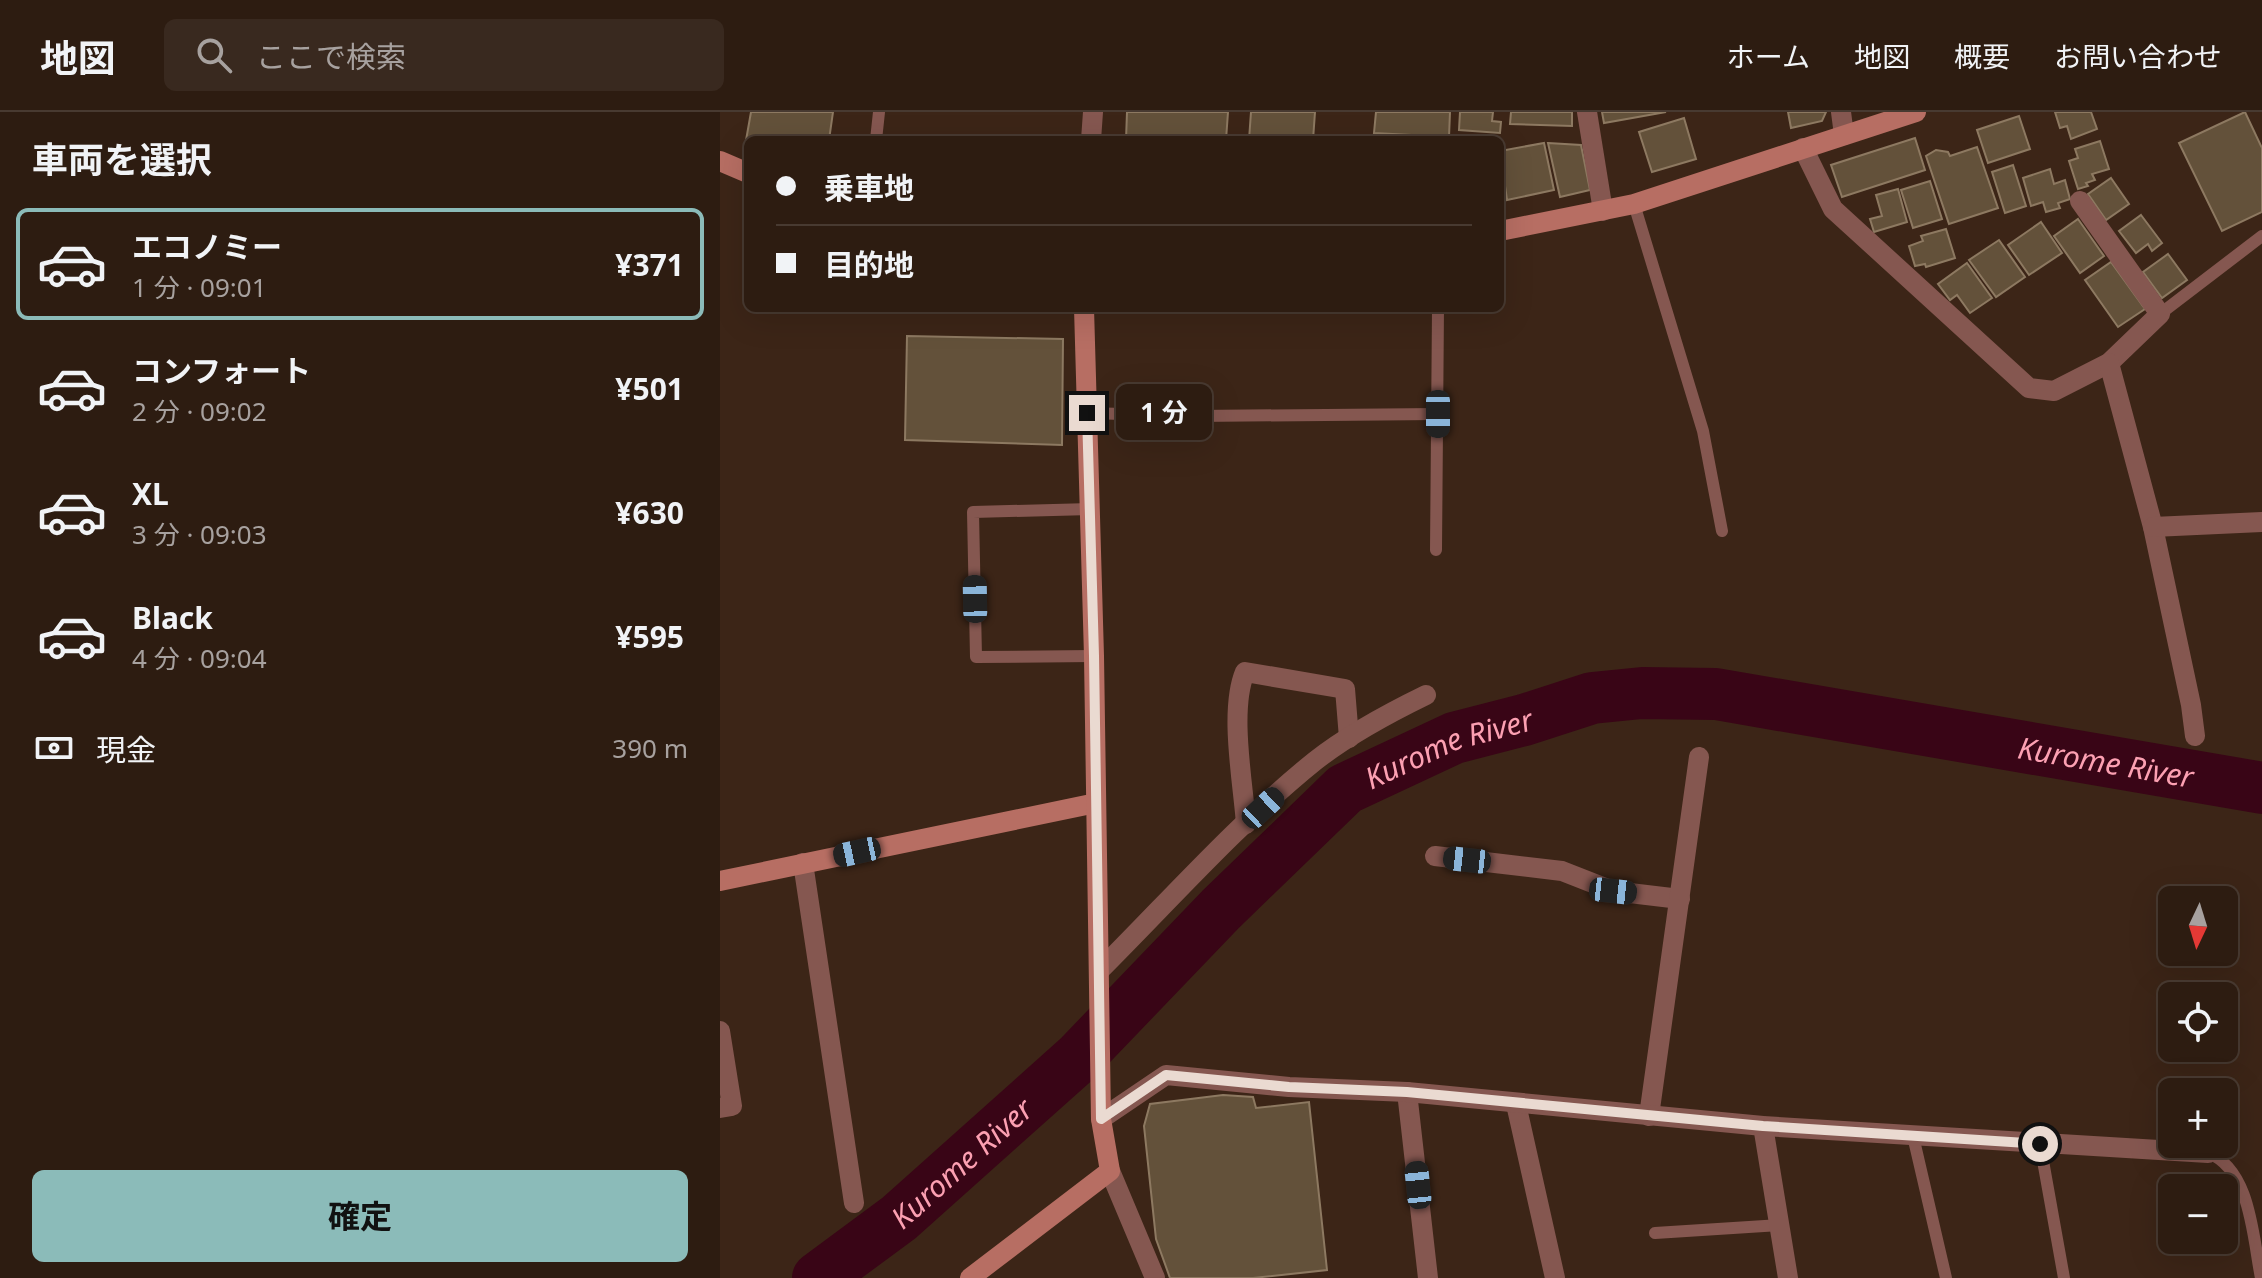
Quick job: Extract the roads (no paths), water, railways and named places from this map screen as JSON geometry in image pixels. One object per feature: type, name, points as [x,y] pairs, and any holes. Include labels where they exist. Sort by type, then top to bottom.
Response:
[{"type":"street","points":[[1091,136],[1093,112]]},
{"type":"street","points":[[1587,112],[1603,211]]},
{"type":"street","points":[[1841,112],[1844,135]]},
{"type":"street","points":[[1504,230],[1634,204],[1916,112]]},
{"type":"street","points":[[1803,148],[1833,209],[2029,388],[2054,391],[2109,363],[2160,314],[2080,201]]},
{"type":"street","points":[[720,161],[744,171]]},
{"type":"street","points":[[1084,312],[1091,509],[1101,1110],[1110,1171],[1155,1278]]},
{"type":"street","points":[[2109,363],[2153,527],[2195,736]]},
{"type":"street","points":[[2153,527],[2262,522]]},
{"type":"street","points":[[1246,824],[1237,710],[1239,686],[1245,672],[1345,689],[1349,738]]},
{"type":"street","points":[[1099,971],[1246,824],[1316,760],[1426,695]]},
{"type":"street","points":[[1649,1116],[1699,757]]},
{"type":"street","points":[[720,881],[1096,803]]},
{"type":"street","points":[[1435,856],[1562,871],[1613,891],[1680,899]]},
{"type":"street","points":[[803,863],[854,1203]]},
{"type":"street","points":[[720,1031],[732,1106],[720,1108]]},
{"type":"street","points":[[1101,1110],[1166,1075],[1289,1087],[1407,1092],[1763,1126],[2158,1150]]},
{"type":"street","points":[[1407,1092],[1428,1278]]},
{"type":"street","points":[[1516,1104],[1555,1278]]},
{"type":"street","points":[[1763,1126],[1788,1278]]},
{"type":"street","points":[[970,1278],[1110,1171]]},
{"type":"lane","points":[[876,136],[879,112]]},
{"type":"lane","points":[[1634,204],[1703,431],[1722,531]]},
{"type":"lane","points":[[2160,314],[2262,236]]},
{"type":"lane","points":[[1436,550],[1438,312]]},
{"type":"lane","points":[[1087,413],[1195,416],[1438,414]]},
{"type":"lane","points":[[1091,509],[973,512],[976,657],[1094,656]]},
{"type":"lane","points":[[1913,1136],[1946,1278]]},
{"type":"lane","points":[[2040,1144],[2064,1278]]},
{"type":"lane","points":[[2220,1158],[2243,1188],[2261,1278]]},
{"type":"lane","points":[[1655,1233],[1781,1225]]},
{"type":"waterway","name":"Kurome River","points":[[818,1278],[899,1218],[1078,1058],[1221,909],[1345,789],[1454,738],[1592,698],[1642,693],[1716,694],[2262,788]]}]
